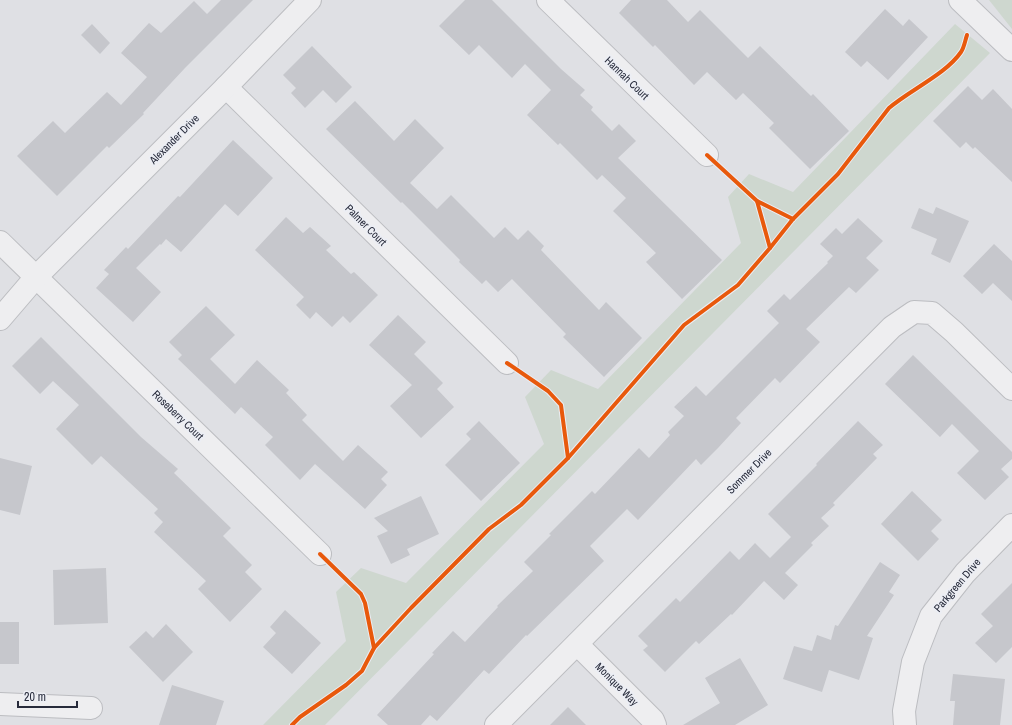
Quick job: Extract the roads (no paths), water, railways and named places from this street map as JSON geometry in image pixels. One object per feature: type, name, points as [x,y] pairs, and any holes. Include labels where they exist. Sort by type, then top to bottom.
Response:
[{"type":"street","name":"Alexander Drive","points":[[0,319],[36,277],[226,87],[310,0]]},
{"type":"street","name":"Hannah Court","points":[[548,0],[707,155]]},
{"type":"street","points":[[960,0],[1012,50]]},
{"type":"street","name":"Palmer Court","points":[[226,87],[506,363]]},
{"type":"street","name":"Roseberry Court","points":[[0,242],[320,554]]},
{"type":"street","name":"Sommer Drive","points":[[496,725],[892,327],[914,312],[932,313],[954,332],[1012,389]]},
{"type":"street","name":"Parkgreen Drive","points":[[905,725],[904,711],[912,662],[931,616],[964,573],[1012,525]]},
{"type":"street","name":"Monique Way","points":[[577,644],[656,725]]},
{"type":"street","points":[[0,704],[91,708]]}]
